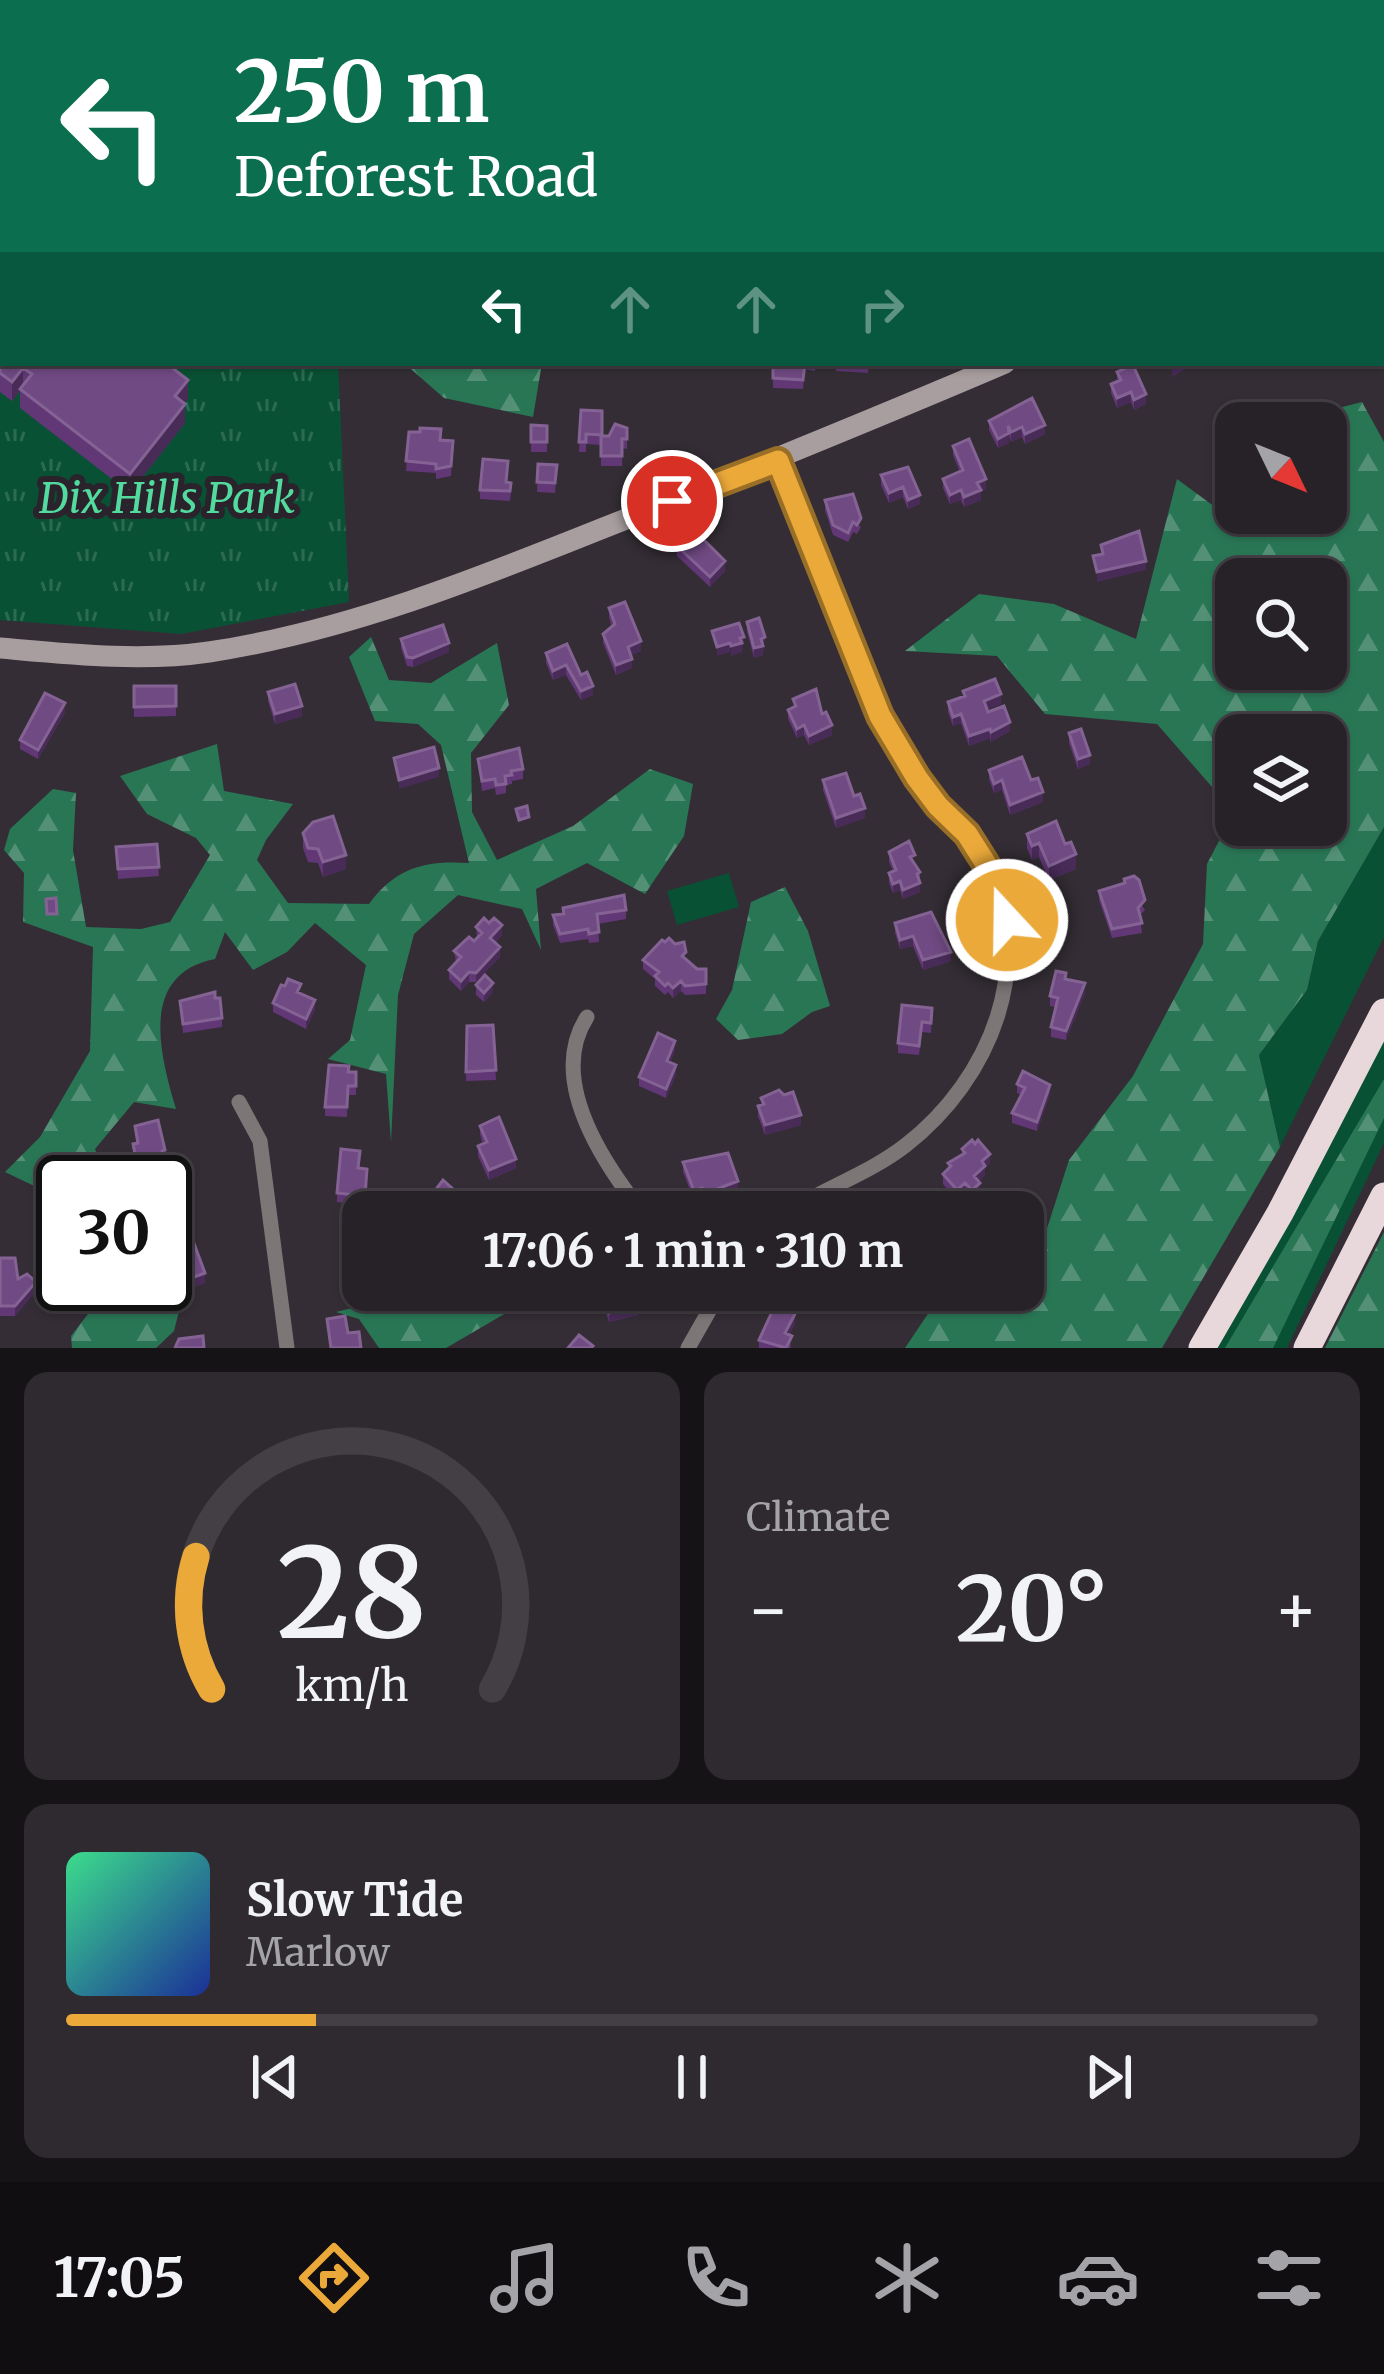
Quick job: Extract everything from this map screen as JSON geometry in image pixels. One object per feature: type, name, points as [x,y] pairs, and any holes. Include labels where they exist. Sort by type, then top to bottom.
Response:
[{"type":"highway","points":[[1202,1348],[1304,1168],[1384,1012]]},
{"type":"highway","points":[[1307,1348],[1384,1196]]},
{"type":"street","points":[[0,648],[87,655],[205,653],[298,635],[473,580],[778,461],[998,366]]},
{"type":"street","points":[[778,461],[880,716],[917,778],[967,834],[986,864],[1007,920],[1010,950],[997,1021],[959,1092],[906,1146],[825,1191]]},
{"type":"street","points":[[587,1017],[579,1029],[573,1059],[587,1126],[603,1160],[626,1191]]},
{"type":"street","points":[[239,1102],[260,1141],[287,1348]]},
{"type":"street","points":[[688,1348],[709,1311]]},
{"type":"green space","name":"Dix Hills Park","points":[[0,366],[338,366],[349,602],[181,634],[0,620]]},
{"type":"green space","points":[[407,366],[542,366],[533,417],[444,398]]},
{"type":"green space","points":[[1362,402],[1384,442],[1384,827],[1318,941],[1307,990],[1259,1055],[1280,1147],[1162,1348],[905,1348],[930,1311],[1044,1311],[1044,1238],[1069,1160],[1133,1076],[1203,944],[1207,864],[1216,846],[1347,846],[1347,714],[1215,714],[1215,790],[1157,724],[1045,714],[997,656],[905,651],[979,594],[1054,604],[1136,639],[1177,479],[1215,507],[1215,534],[1347,534],[1347,406]]},
{"type":"green space","points":[[371,637],[389,680],[431,683],[497,643],[509,705],[471,753],[472,812],[497,860],[573,826],[650,769],[693,784],[684,836],[645,894],[587,863],[536,889],[541,950],[522,909],[458,895],[414,934],[398,995],[391,1142],[386,1074],[328,1059],[350,1040],[366,965],[315,923],[287,952],[253,970],[225,932],[215,959],[174,981],[165,999],[161,1042],[176,1109],[134,1102],[95,1149],[97,1155],[36,1155],[36,1187],[5,1172],[40,1137],[90,1051],[93,947],[23,922],[24,873],[4,850],[10,829],[53,789],[76,793],[73,850],[86,927],[141,929],[170,922],[210,855],[196,838],[147,814],[120,776],[217,744],[224,791],[293,804],[257,860],[288,903],[369,904],[390,882],[413,868],[469,863],[441,745],[418,724],[375,721],[349,657]]},
{"type":"green space","points":[[1384,827],[1384,937],[1280,1147],[1259,1055],[1307,990],[1318,941]]},
{"type":"green space","points":[[729,873],[739,907],[677,925],[667,891]]},
{"type":"green space","points":[[785,887],[808,931],[830,1006],[812,1012],[782,1034],[738,1040],[716,1019],[732,990],[751,902]]},
{"type":"green space","points":[[1384,1025],[1384,1143],[1287,1348],[1211,1348]]},
{"type":"green space","points":[[1384,1079],[1384,1118],[1273,1348],[1225,1348]]},
{"type":"green space","points":[[1384,1232],[1384,1348],[1325,1348]]},
{"type":"green space","points":[[90,1311],[179,1311],[174,1331],[156,1348],[72,1348],[71,1336]]},
{"type":"green space","points":[[336,1312],[506,1313],[446,1348],[379,1348],[359,1319]]},
{"type":"building","points":[[0,366],[170,366],[188,380],[175,396],[185,404],[130,474],[20,389],[32,374],[23,368],[12,382],[0,373]]},
{"type":"building","points":[[773,366],[805,366],[803,380],[773,378]]},
{"type":"building","points":[[1133,366],[1146,394],[1134,400],[1131,392],[1117,398],[1111,384],[1121,380],[1117,372]]},
{"type":"building","points":[[1032,398],[1045,425],[1025,434],[1022,427],[1011,432],[1008,426],[1009,433],[998,439],[989,421]]},
{"type":"building","points":[[581,410],[602,411],[602,435],[586,434],[586,442],[579,442]]},
{"type":"building","points":[[615,424],[627,428],[622,456],[601,456],[601,436],[609,436]]},
{"type":"building","points":[[531,425],[547,426],[547,442],[531,442]]},
{"type":"building","points":[[420,428],[441,429],[440,440],[453,441],[451,466],[436,469],[436,464],[406,461],[409,432],[420,432]]},
{"type":"building","points":[[969,439],[986,479],[977,483],[981,490],[964,497],[961,490],[950,495],[943,479],[963,470],[953,446]]},
{"type":"building","points":[[483,459],[508,461],[510,491],[480,490]]},
{"type":"building","points":[[538,464],[557,465],[555,483],[537,482]]},
{"type":"building","points":[[908,467],[920,495],[908,500],[903,487],[889,493],[881,475]]},
{"type":"building","points":[[853,494],[861,518],[848,533],[833,525],[825,500]]},
{"type":"building","points":[[693,529],[725,561],[710,577],[677,546]]},
{"type":"building","points":[[1139,531],[1146,561],[1097,572],[1093,556],[1103,554],[1101,545]]},
{"type":"building","points":[[625,602],[641,641],[628,647],[632,659],[616,665],[603,634],[615,624],[609,608]]},
{"type":"building","points":[[759,618],[765,637],[763,646],[754,648],[747,622]]},
{"type":"building","points":[[739,623],[742,643],[717,647],[712,631]]},
{"type":"building","points":[[443,625],[449,643],[407,657],[401,639]]},
{"type":"building","points":[[567,644],[581,675],[587,672],[593,686],[581,691],[566,665],[553,671],[546,653]]},
{"type":"building","points":[[995,679],[1001,694],[984,701],[988,712],[1004,706],[1010,722],[969,736],[961,714],[953,717],[948,702]]},
{"type":"building","points":[[295,684],[302,706],[275,714],[268,692]]},
{"type":"building","points":[[134,686],[176,686],[176,706],[134,707]]},
{"type":"building","points":[[816,689],[822,714],[826,712],[832,725],[809,736],[804,725],[797,729],[788,710],[796,706],[793,699]]},
{"type":"building","points":[[45,693],[65,703],[38,750],[20,740]]},
{"type":"building","points":[[1081,729],[1090,755],[1078,759],[1069,733]]},
{"type":"building","points":[[434,747],[439,768],[399,780],[394,758]]},
{"type":"building","points":[[519,748],[523,769],[505,776],[506,784],[482,781],[478,759]]},
{"type":"building","points":[[1022,757],[1031,780],[1038,778],[1043,792],[1010,805],[1002,780],[994,784],[989,770]]},
{"type":"building","points":[[846,773],[854,796],[860,794],[865,808],[836,818],[823,780]]},
{"type":"building","points":[[527,806],[529,817],[519,820],[516,809]]},
{"type":"building","points":[[333,816],[346,855],[323,862],[318,849],[308,848],[303,833],[313,822]]},
{"type":"building","points":[[1056,821],[1065,844],[1071,842],[1076,854],[1049,866],[1039,843],[1032,846],[1027,834]]},
{"type":"building","points":[[909,841],[920,883],[903,890],[900,881],[893,884],[889,873],[896,870],[889,852]]},
{"type":"building","points":[[157,844],[159,867],[118,869],[116,847]]},
{"type":"building","points":[[1134,876],[1145,900],[1138,908],[1142,923],[1112,929],[1099,891]]},
{"type":"building","points":[[624,895],[626,910],[597,914],[599,932],[560,934],[553,915],[564,914],[563,908]]},
{"type":"building","points":[[56,898],[57,914],[47,914],[46,899]]},
{"type":"building","points":[[931,912],[951,952],[923,960],[913,936],[900,940],[895,923]]},
{"type":"building","points":[[484,918],[489,923],[494,918],[502,925],[490,938],[500,947],[476,973],[469,972],[461,981],[449,970],[461,957],[454,951],[469,937],[474,941],[482,933],[476,927]]},
{"type":"building","points":[[669,938],[675,944],[684,942],[682,956],[697,969],[706,969],[706,984],[685,986],[681,981],[673,988],[655,976],[659,972],[643,960]]},
{"type":"building","points":[[1056,971],[1066,973],[1065,979],[1085,983],[1066,1031],[1051,1027],[1058,998],[1050,996]]},
{"type":"building","points":[[485,975],[493,983],[484,993],[476,985]]},
{"type":"building","points":[[288,979],[301,984],[297,992],[315,1000],[306,1019],[273,1003]]},
{"type":"building","points":[[215,992],[222,1018],[183,1024],[180,1001]]},
{"type":"building","points":[[902,1005],[932,1008],[931,1023],[922,1022],[919,1046],[898,1043]]},
{"type":"building","points":[[493,1025],[496,1070],[466,1072],[467,1026]]},
{"type":"building","points":[[658,1033],[675,1041],[667,1061],[676,1065],[666,1089],[639,1077]]},
{"type":"building","points":[[329,1065],[349,1066],[348,1072],[356,1072],[356,1086],[348,1086],[347,1107],[325,1107]]},
{"type":"building","points":[[1023,1071],[1050,1085],[1037,1122],[1012,1113],[1025,1088],[1017,1084]]},
{"type":"building","points":[[779,1090],[784,1095],[793,1092],[801,1115],[765,1125],[758,1106],[764,1104],[761,1098]]},
{"type":"building","points":[[499,1117],[516,1159],[489,1170],[478,1146],[487,1142],[480,1126]]},
{"type":"building","points":[[158,1120],[163,1155],[135,1155],[135,1126]]},
{"type":"building","points":[[972,1140],[975,1144],[978,1140],[990,1154],[974,1176],[980,1183],[972,1190],[965,1183],[957,1190],[943,1174]]},
{"type":"building","points":[[341,1149],[360,1151],[358,1168],[367,1169],[365,1191],[337,1193]]},
{"type":"building","points":[[728,1153],[738,1181],[712,1191],[694,1191],[683,1162]]},
{"type":"building","points":[[443,1180],[454,1190],[440,1191],[437,1188]]},
{"type":"building","points":[[192,1238],[205,1273],[192,1278]]},
{"type":"building","points":[[0,1258],[15,1258],[18,1279],[27,1274],[36,1282],[15,1306],[0,1306]]},
{"type":"building","points":[[772,1311],[795,1314],[785,1333],[792,1336],[786,1348],[759,1340]]},
{"type":"building","points":[[345,1316],[348,1333],[359,1332],[361,1348],[331,1348],[327,1319]]},
{"type":"building","points":[[579,1335],[593,1346],[568,1348]]},
{"type":"building","points":[[203,1336],[204,1348],[175,1348],[179,1339]]},
{"type":"route","points":[[672,501],[778,461],[880,716],[917,778],[967,834],[986,864],[1007,920]]}]
